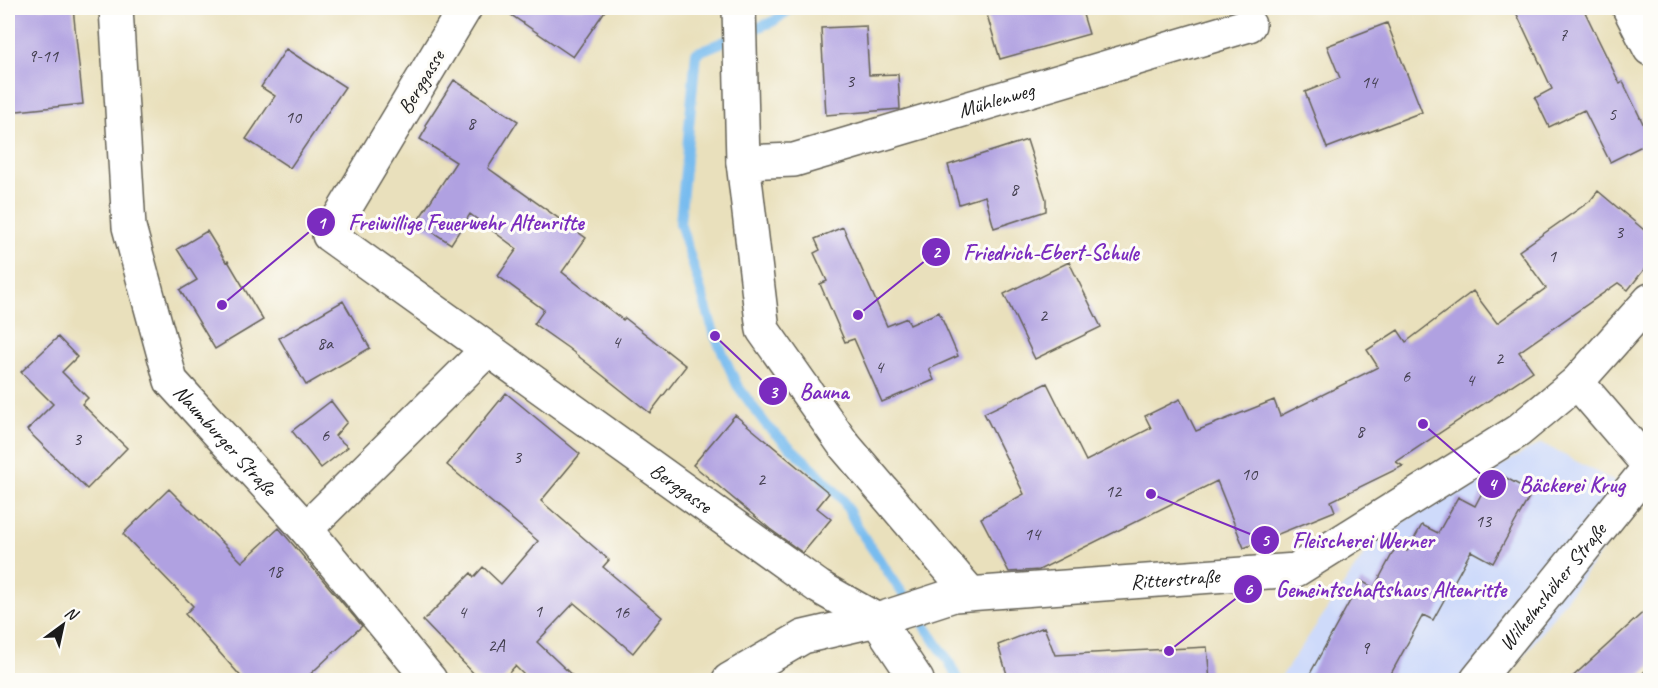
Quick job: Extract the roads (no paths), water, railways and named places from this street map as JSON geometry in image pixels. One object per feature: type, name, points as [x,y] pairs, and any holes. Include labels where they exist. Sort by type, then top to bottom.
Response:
[{"type":"street","name":"Naumburger Straße","points":[[116,8],[129,227],[171,381],[306,529],[430,681]]},
{"type":"street","name":"Berggasse","points":[[465,8],[329,236],[819,587],[887,616]]},
{"type":"street","points":[[739,8],[743,162],[763,330],[844,445],[956,596]]},
{"type":"street","points":[[1629,8],[1650,49]]},
{"type":"street","name":"Mühlenweg","points":[[743,162],[794,160],[1248,26]]},
{"type":"street","name":"Ritterstraße","points":[[729,681],[803,637],[956,596],[1296,570],[1518,431],[1577,382],[1650,300]]},
{"type":"street","points":[[306,529],[488,350]]},
{"type":"street","points":[[1577,382],[1650,466]]},
{"type":"street","name":"Wilhelmshöher Straße","points":[[1477,681],[1650,466]]},
{"type":"street","points":[[887,616],[917,681]]},
{"type":"waterway","points":[[792,8],[774,21],[696,53],[680,223],[715,336],[737,385],[767,426],[814,469],[843,500],[858,528],[948,660],[958,680]]},
{"type":"place","name":"Freiwillige Feuerwehr Altenritte","points":[[222,305]]},
{"type":"place","name":"Friedrich-Ebert-Schule","points":[[858,315]]},
{"type":"place","name":"Bauna","points":[[715,336]]},
{"type":"place","name":"Bäckerei Krug","points":[[1423,424]]},
{"type":"place","name":"Fleischerei Werner","points":[[1151,494]]},
{"type":"place","name":"Gemeintschaftshaus Altenritte","points":[[1169,651]]}]
